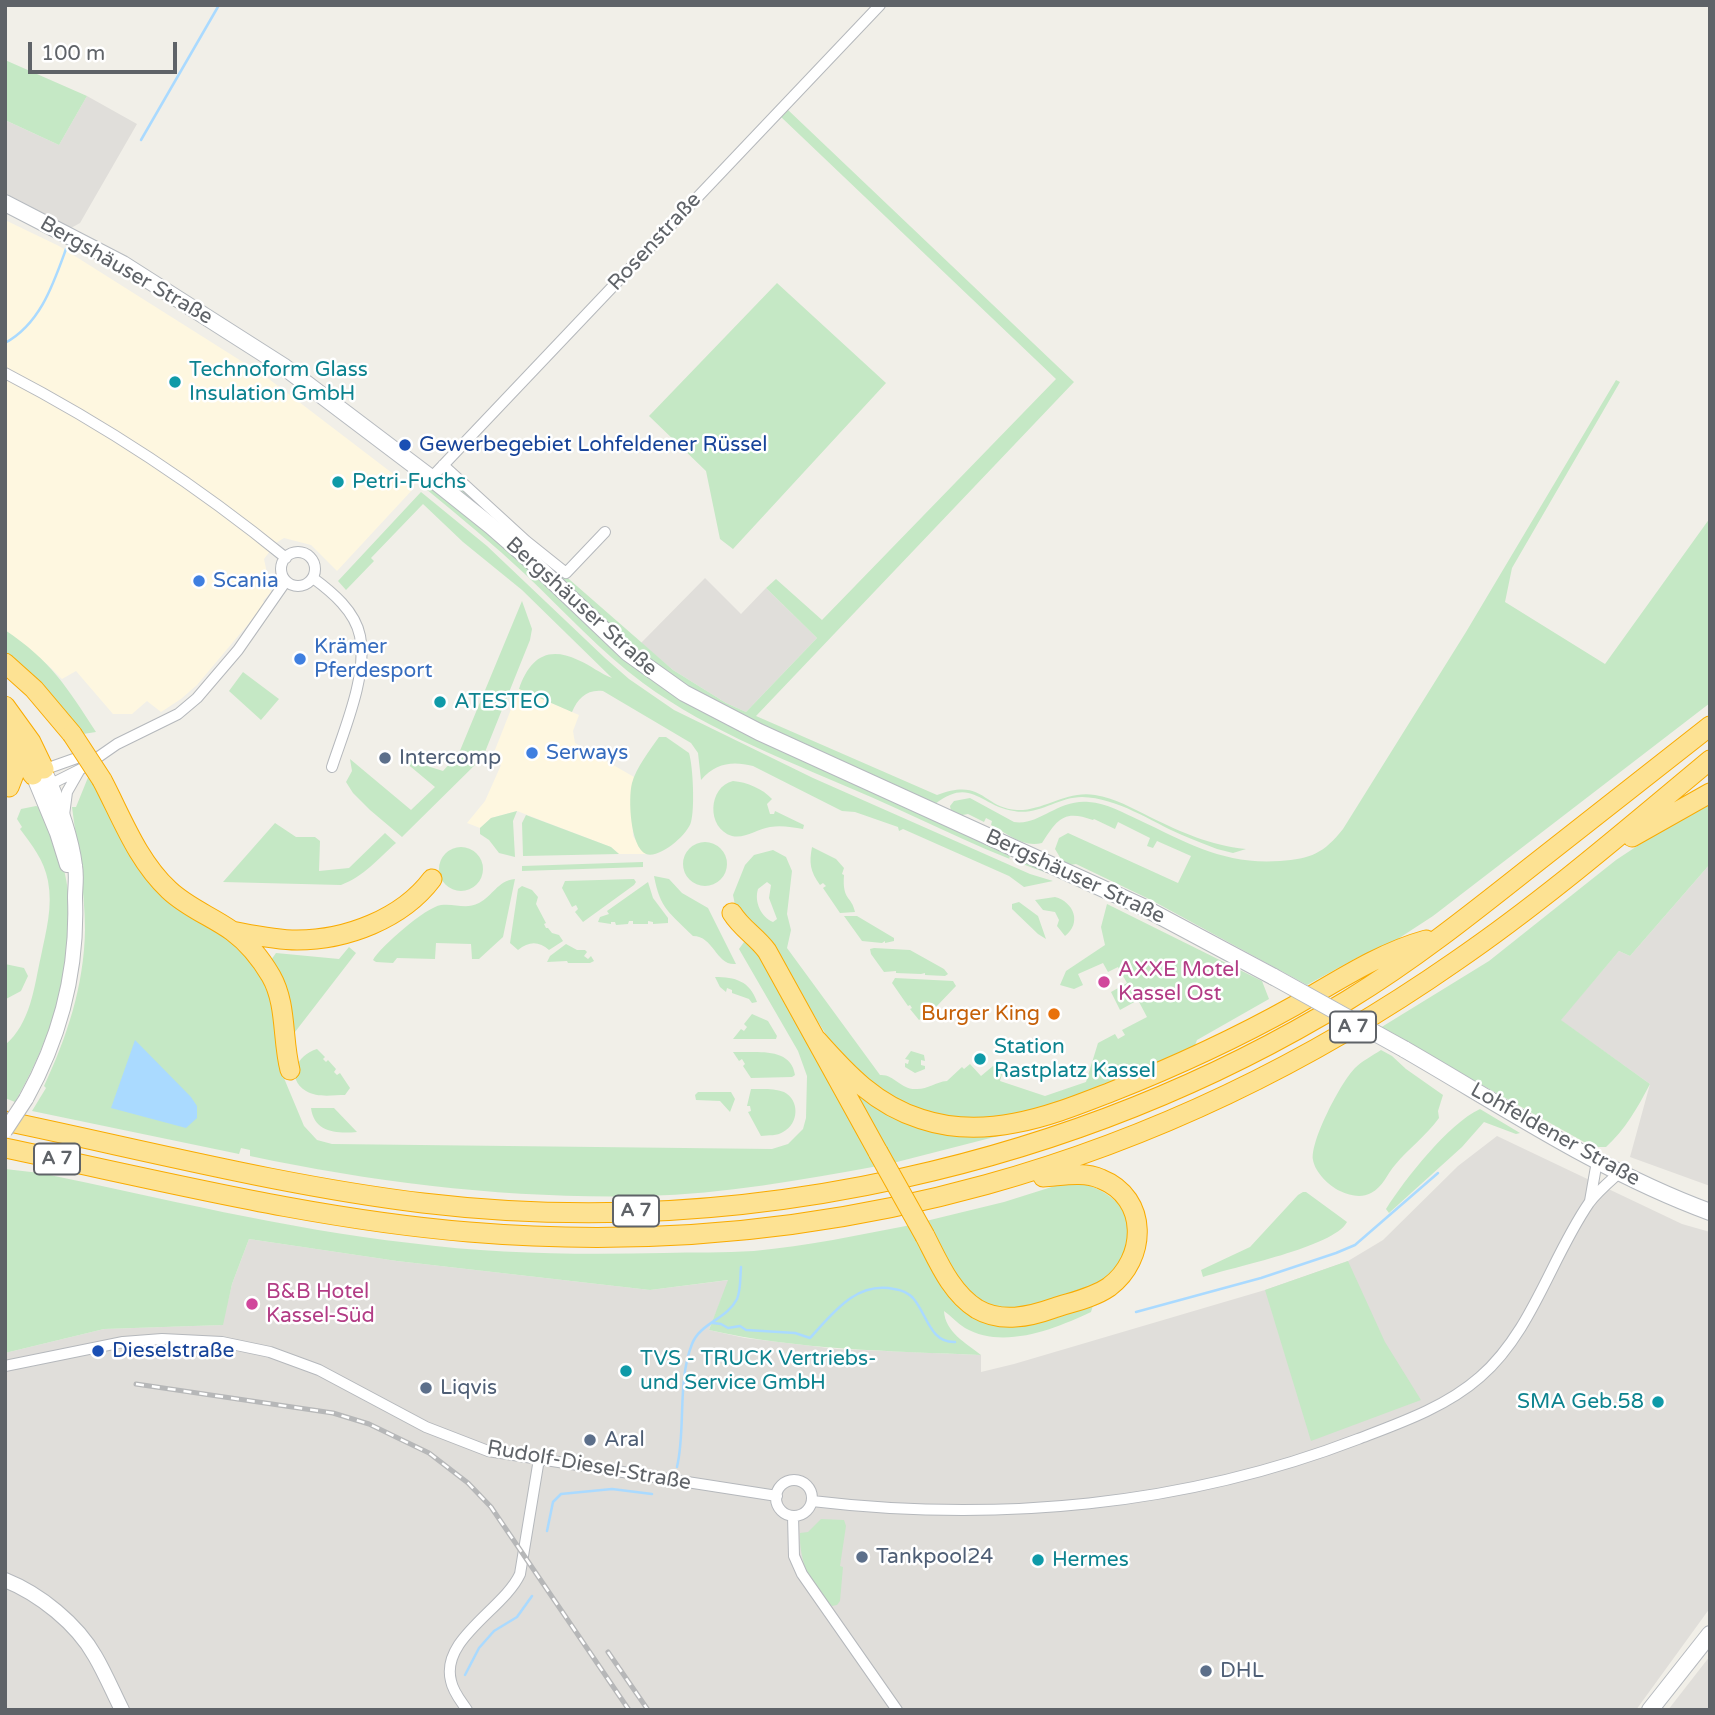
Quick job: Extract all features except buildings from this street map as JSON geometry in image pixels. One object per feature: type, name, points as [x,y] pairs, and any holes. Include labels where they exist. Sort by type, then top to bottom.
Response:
[{"type":"highway","points":[[5,663],[34,689],[72,734],[102,780],[135,847],[160,880],[196,911],[231,930],[252,950],[274,984],[282,1009],[290,1070]]},
{"type":"highway","points":[[5,706],[31,742],[42,779]]},
{"type":"highway","name":"A 7","points":[[5,1121],[312,1186],[428,1204],[504,1209],[585,1212],[712,1207],[779,1199],[903,1178],[1041,1140],[1147,1102],[1237,1062],[1346,1001],[1444,935],[1710,726]]},
{"type":"highway","points":[[10,736],[42,779]]},
{"type":"highway","points":[[9,788],[16,769],[10,736]]},
{"type":"highway","name":"A 7","points":[[5,1148],[301,1210],[366,1221],[472,1232],[600,1237],[708,1234],[819,1222],[931,1201],[1078,1158],[1241,1088],[1305,1055],[1452,964],[1503,928],[1710,760]]},
{"type":"highway","points":[[1588,861],[1710,793]]},
{"type":"highway","points":[[231,930],[284,940],[333,936],[382,919],[412,900],[432,879]]},
{"type":"highway","points":[[732,913],[739,925],[756,938],[766,951],[956,1290],[976,1308],[1000,1317],[1014,1318],[1041,1313],[1094,1295],[1107,1288],[1129,1266],[1138,1240],[1138,1224],[1128,1201],[1111,1184],[1090,1175],[1076,1174],[1004,1181]]},
{"type":"highway","points":[[817,1040],[849,1076],[867,1091],[914,1117],[964,1127],[1015,1123],[1087,1101],[1183,1062],[1275,1016],[1362,967],[1409,946],[1444,935]]},
{"type":"highway","points":[[5,1115],[26,1125]]},
{"type":"highway","points":[[5,1159],[109,1170]]},
{"type":"main road","name":"Bergshäuser Straße","points":[[5,203],[104,253],[294,374],[431,478],[538,567],[628,653],[691,697],[792,747],[1141,906],[1404,1049]]},
{"type":"main road","name":"Lohfeldener Straße","points":[[1404,1049],[1619,1173],[1661,1194],[1710,1212]]},
{"type":"main road","points":[[1650,1710],[1710,1634]]},
{"type":"street","name":"Rosenstraße","points":[[431,478],[880,5]]},
{"type":"street","points":[[5,373],[84,416],[155,460],[286,558]]},
{"type":"street","name":"Bergshäuser Straße","points":[[443,465],[526,541],[566,573],[605,532]]},
{"type":"street","points":[[300,552],[309,556],[315,569],[313,578],[301,586],[286,581],[282,572],[286,558],[300,552]]},
{"type":"street","points":[[313,578],[342,603],[360,634],[361,650],[356,687],[332,767]]},
{"type":"street","points":[[42,779],[178,714],[197,698],[238,650],[286,581]]},
{"type":"street","points":[[42,779],[81,769],[117,744]]},
{"type":"street","points":[[63,818],[67,792],[81,769]]},
{"type":"street","points":[[5,1131],[26,1099],[58,1032],[76,944],[76,869],[63,818],[42,779]]},
{"type":"street","points":[[42,779],[75,894]]},
{"type":"street","points":[[1590,1201],[1597,1161]]},
{"type":"street","points":[[812,1501],[951,1511],[1083,1505],[1150,1496],[1219,1482],[1338,1447],[1435,1406],[1482,1376],[1516,1334],[1590,1201],[1619,1173]]},
{"type":"street","name":"Rudolf-Diesel-Straße","points":[[5,1366],[123,1342],[171,1339],[222,1342],[270,1352],[319,1370],[426,1427],[488,1451],[777,1496]]},
{"type":"street","points":[[467,1710],[450,1681],[452,1658],[462,1640],[511,1589],[520,1574],[539,1459]]},
{"type":"street","points":[[796,1480],[807,1485],[812,1501],[806,1512],[793,1516],[781,1510],[777,1496],[781,1486],[796,1480]]},
{"type":"street","points":[[793,1516],[794,1556],[802,1574],[897,1710]]},
{"type":"street","points":[[5,1580],[37,1598],[78,1634],[95,1655],[122,1710]]},
{"type":"shaded area","points":[[87,96],[137,124],[80,223],[71,228],[5,193],[5,120],[59,145]]},
{"type":"shaded area","points":[[5,220],[59,246],[265,376],[413,489],[337,571],[311,545],[284,538],[276,543],[264,559],[271,592],[263,601],[265,604],[197,685],[161,712],[147,701],[132,714],[113,714],[76,671],[62,679],[5,630]]},
{"type":"shaded area","points":[[705,578],[741,614],[766,588],[817,638],[746,712],[726,703],[673,670],[641,643]]},
{"type":"shaded area","points":[[519,689],[579,715],[573,731],[575,743],[634,777],[631,793],[633,836],[647,854],[619,854],[611,847],[517,811],[491,818],[480,828],[467,823],[485,801],[501,765],[491,760]]},
{"type":"shaded area","points":[[1710,864],[1710,1186],[1630,1157],[1650,1084],[1560,1020],[1619,951],[1630,956]]},
{"type":"shaded area","points":[[1497,1136],[1682,1224],[1710,1232],[1710,1608],[1636,1710],[5,1710],[5,1353],[104,1329],[222,1325],[232,1284],[249,1239],[397,1261],[650,1290],[729,1280],[709,1330],[745,1338],[837,1349],[981,1355],[981,1372],[1265,1290],[1348,1261],[1383,1240],[1458,1166]]},
{"type":"shaded area","points":[[1710,1656],[1710,1710],[1668,1710]]},
{"type":"green space","points":[[5,60],[87,96],[59,145],[5,120]]},
{"type":"green space","points":[[787,109],[1074,382],[756,716],[937,795],[964,789],[974,791],[1006,808],[1017,810],[1074,795],[1095,795],[1110,798],[1196,838],[1246,849],[1233,853],[1217,849],[1134,811],[1095,798],[1073,798],[1023,812],[1002,808],[967,793],[947,796],[935,804],[803,748],[666,676],[441,478],[444,475],[451,476],[673,670],[726,703],[746,712],[817,638],[766,588],[776,579],[822,620],[1056,379],[780,116]]},
{"type":"green space","points":[[777,283],[886,383],[733,549],[720,539],[706,471],[649,416]]},
{"type":"green space","points":[[1616,380],[1620,382],[1512,568],[1505,602],[1605,664],[1710,518],[1710,703],[1433,916],[1387,946],[1360,956],[1307,985],[1151,900],[1076,864],[1070,865],[1061,859],[1055,849],[1059,838],[1068,833],[1178,883],[1191,856],[1157,841],[1153,848],[1147,846],[1150,838],[1118,822],[1115,829],[1094,819],[1068,816],[1052,828],[1042,843],[1035,844],[1015,839],[991,825],[992,821],[986,818],[984,822],[968,814],[957,816],[951,811],[950,806],[954,801],[970,798],[1014,822],[1023,822],[1067,804],[1089,802],[1115,809],[1207,851],[1241,860],[1291,860],[1323,849],[1343,829],[1466,632]]},
{"type":"green space","points":[[432,486],[504,543],[619,653],[993,846],[1010,856],[1009,859],[754,746],[669,701],[612,658],[514,564],[426,489]]},
{"type":"green space","points":[[421,492],[487,546],[629,679],[674,710],[813,778],[1030,874],[1053,881],[1024,887],[1009,876],[903,829],[899,831],[898,827],[855,812],[842,811],[753,766],[725,765],[712,770],[701,780],[698,753],[691,743],[603,691],[592,691],[584,695],[572,712],[519,689],[528,670],[548,655],[567,656],[612,678],[522,590],[463,542],[423,504],[371,558],[374,561],[346,590],[338,581]]},
{"type":"green space","points":[[522,601],[532,629],[530,640],[483,757],[402,837],[353,793],[346,782],[352,771],[350,759],[411,810],[435,787],[399,757],[443,771],[459,753]]},
{"type":"green space","points":[[5,630],[35,653],[57,676],[96,732],[83,734],[5,654]]},
{"type":"green space","points":[[243,672],[279,699],[261,720],[229,691]]},
{"type":"green space","points":[[659,737],[666,737],[689,753],[693,808],[691,822],[685,833],[666,849],[652,855],[641,850],[633,832],[631,790],[637,771]]},
{"type":"green space","points":[[89,775],[110,812],[217,931],[235,943],[257,968],[272,1003],[281,1071],[304,1126],[317,1140],[332,1144],[772,1149],[788,1144],[803,1129],[806,1118],[807,1076],[798,1051],[739,949],[744,942],[752,943],[878,1166],[763,1186],[675,1195],[596,1196],[496,1192],[398,1182],[299,1166],[250,1156],[250,1150],[241,1148],[239,1154],[32,1111],[46,1088],[44,1086],[67,1030],[78,991],[84,951],[85,915],[72,807],[76,807]]},
{"type":"green space","points":[[733,781],[749,784],[764,792],[772,799],[767,804],[770,814],[775,811],[804,825],[803,829],[774,826],[737,837],[724,832],[714,817],[713,808],[719,791]]},
{"type":"green space","points":[[1710,798],[1710,864],[1630,956],[1619,951],[1561,1020],[1650,1084],[1625,1126],[1606,1147],[1593,1147],[1380,1028],[1489,961],[1616,860]]},
{"type":"green space","points":[[39,807],[63,866],[69,896],[70,926],[67,957],[53,1018],[42,1048],[15,1102],[5,1098],[5,1045],[21,1026],[30,1004],[49,910],[48,881],[44,866],[20,829],[22,827],[17,819],[21,809]]},
{"type":"green space","points":[[517,811],[513,821],[515,857],[499,853],[489,840],[480,834],[480,828],[491,818]]},
{"type":"green space","points":[[526,815],[611,847],[619,854],[523,856],[522,823]]},
{"type":"green space","points":[[275,823],[296,837],[315,837],[320,841],[319,871],[349,868],[385,833],[396,843],[364,872],[341,885],[223,882]]},
{"type":"green space","points":[[705,842],[720,849],[727,864],[720,879],[705,886],[690,879],[683,864],[690,849]]},
{"type":"green space","points":[[461,847],[476,854],[483,869],[476,884],[461,891],[446,884],[439,869],[446,854]]},
{"type":"green space","points":[[812,847],[836,859],[844,868],[844,890],[855,912],[840,913],[823,888],[826,886],[823,883],[820,885],[811,867]]},
{"type":"green space","points":[[773,850],[786,857],[792,871],[787,914],[791,930],[787,948],[880,1075],[885,1075],[905,1087],[923,1088],[947,1081],[962,1067],[964,1069],[970,1064],[981,1076],[993,1066],[1002,1074],[1000,1081],[1045,1096],[1086,1082],[1098,1043],[1115,1034],[1118,1039],[1125,1035],[1122,1030],[1147,1017],[1138,1000],[1120,1010],[1111,992],[1127,983],[1118,967],[1108,972],[1103,963],[1078,974],[1083,985],[1074,989],[1060,985],[1066,971],[1105,945],[1101,927],[1107,904],[1262,981],[1269,999],[1197,1040],[1194,1048],[1082,1094],[992,1119],[943,1118],[892,1100],[837,1052],[795,985],[737,915],[733,895],[745,865],[754,855]],"holes":[[[767,882],[771,885],[769,898],[777,919],[773,922],[762,913],[757,899],[758,889]]]},
{"type":"green space","points":[[1012,860],[1026,864],[1028,862],[1056,876],[1032,868]]},
{"type":"green space","points":[[643,862],[643,867],[522,871],[522,866]]},
{"type":"green space","points":[[654,876],[669,879],[682,893],[708,908],[736,964],[724,960],[706,941],[693,936],[672,916],[659,896]]},
{"type":"green space","points":[[515,879],[503,937],[479,959],[472,959],[471,944],[436,943],[435,959],[397,958],[393,963],[373,960],[404,928],[434,907],[474,905],[499,886]]},
{"type":"green space","points":[[634,879],[634,885],[583,922],[575,912],[578,909],[576,905],[572,907],[562,888],[565,881]]},
{"type":"green space","points":[[648,882],[653,898],[668,918],[668,923],[653,924],[648,921],[648,924],[633,924],[633,921],[629,921],[628,924],[616,925],[615,922],[598,922],[600,917],[609,914],[607,911]]},
{"type":"green space","points":[[522,886],[532,890],[538,897],[536,904],[546,928],[559,935],[563,941],[549,950],[534,943],[518,950],[510,943],[518,889]]},
{"type":"green space","points":[[1055,897],[1067,903],[1074,914],[1073,925],[1065,936],[1057,926],[1059,920],[1055,912],[1043,910],[1035,900]]},
{"type":"green space","points":[[1019,902],[1038,916],[1046,939],[1012,909],[1012,904]]},
{"type":"green space","points":[[844,916],[857,916],[894,938],[894,941],[862,941]]},
{"type":"green space","points":[[566,944],[577,950],[585,950],[587,952],[584,956],[588,959],[591,956],[594,961],[547,962],[550,956]]},
{"type":"green space","points":[[349,947],[356,953],[295,1032],[271,960],[276,953],[339,959]]},
{"type":"green space","points":[[870,949],[910,950],[948,974],[884,972],[871,954]]},
{"type":"green space","points":[[5,964],[24,968],[28,976],[21,991],[6,999]]},
{"type":"green space","points":[[715,977],[741,982],[750,989],[757,1002],[752,1003],[727,988],[726,992]]},
{"type":"green space","points":[[895,978],[953,981],[956,986],[932,1011],[919,1020],[892,983]]},
{"type":"green space","points":[[752,1014],[768,1021],[777,1036],[776,1039],[733,1039],[741,1029],[744,1031],[747,1027],[744,1024]]},
{"type":"green space","points":[[317,1049],[350,1088],[345,1095],[315,1095],[306,1091],[296,1080],[299,1061]]},
{"type":"green space","points":[[1381,1050],[1443,1095],[1438,1111],[1439,1118],[1395,1165],[1379,1187],[1367,1195],[1352,1195],[1336,1189],[1323,1178],[1314,1165],[1313,1151],[1328,1112],[1349,1075]]},
{"type":"green space","points":[[911,1051],[924,1055],[925,1061],[921,1060],[921,1065],[925,1066],[925,1069],[915,1073],[905,1067],[909,1060],[905,1059]]},
{"type":"green space","points":[[733,1052],[779,1055],[787,1059],[795,1075],[751,1078],[742,1059],[739,1061]]},
{"type":"green space","points":[[751,1089],[776,1090],[789,1096],[796,1112],[792,1124],[778,1134],[761,1136],[748,1112],[751,1111],[750,1106],[747,1106]]},
{"type":"green space","points":[[698,1092],[731,1092],[735,1099],[730,1112],[720,1101],[696,1100],[695,1095]]},
{"type":"green space","points":[[859,1092],[1006,1134],[893,1163],[856,1095]]},
{"type":"green space","points":[[311,1108],[334,1108],[357,1132],[334,1132],[321,1127]]},
{"type":"green space","points":[[1480,1109],[1520,1133],[1516,1134],[1484,1122],[1462,1147],[1389,1213],[1386,1209],[1428,1153],[1454,1127]]},
{"type":"green space","points":[[5,1169],[40,1173],[317,1230],[442,1247],[505,1252],[600,1254],[754,1251],[911,1225],[973,1314],[1094,1302],[1091,1312],[1077,1318],[1029,1335],[1012,1337],[980,1334],[965,1328],[944,1311],[952,1331],[981,1355],[844,1348],[776,1342],[709,1330],[728,1280],[650,1290],[397,1261],[249,1239],[232,1284],[223,1325],[104,1329],[5,1353]]},
{"type":"green space","points":[[1080,1183],[1095,1188],[1118,1203],[1129,1225],[1127,1252],[1119,1267],[1097,1284],[1041,1303],[1006,1309],[994,1308],[976,1298],[964,1288],[951,1270],[926,1221],[1004,1202],[1058,1185]]},
{"type":"green space","points":[[1303,1192],[1347,1222],[1338,1231],[1304,1248],[1203,1277],[1201,1270],[1250,1247]]},
{"type":"green space","points":[[1348,1261],[1385,1342],[1421,1400],[1311,1441],[1265,1290]]},
{"type":"green space","points":[[821,1519],[844,1520],[846,1526],[840,1566],[843,1567],[840,1601],[832,1606],[812,1583],[801,1553],[800,1533],[808,1532]]},
{"type":"water","points":[[135,1040],[197,1106],[197,1118],[186,1128],[111,1108]]},
{"type":"waterway","points":[[141,140],[219,5]]},
{"type":"waterway","points":[[5,343],[27,325],[44,302],[66,249]]},
{"type":"waterway","points":[[1136,1312],[1261,1278],[1355,1245],[1438,1173]]},
{"type":"waterway","points":[[677,1467],[687,1359],[692,1344],[701,1331],[733,1306],[740,1288],[741,1267]]},
{"type":"waterway","points":[[713,1323],[728,1328],[740,1326],[746,1330],[795,1333],[810,1338],[846,1301],[857,1294],[880,1288],[909,1294],[934,1333],[940,1338],[955,1342]]},
{"type":"waterway","points":[[547,1531],[553,1502],[561,1494],[612,1489],[652,1494]]},
{"type":"waterway","points":[[465,1675],[479,1648],[494,1631],[517,1617],[532,1596]]},
{"type":"railway","points":[[136,1384],[333,1413],[369,1424],[429,1453],[468,1483],[491,1507],[629,1710]]},
{"type":"railway","points":[[608,1652],[648,1710]]},
{"type":"place","name":"Technoform Glass Insulation GmbH","points":[[175,382]]},
{"type":"place","name":"Gewerbegebiet Lohfeldener Rüssel","points":[[405,445]]},
{"type":"place","name":"Petri-Fuchs","points":[[338,482]]},
{"type":"place","name":"Scania","points":[[199,581]]},
{"type":"place","name":"Krämer Pferdesport","points":[[300,659]]},
{"type":"place","name":"ATESTEO","points":[[440,702]]},
{"type":"place","name":"Serways","points":[[532,753]]},
{"type":"place","name":"Intercomp","points":[[385,758]]},
{"type":"place","name":"AXXE Motel Kassel Ost","points":[[1104,982]]},
{"type":"place","name":"Burger King","points":[[1054,1014]]},
{"type":"place","name":"Station Rastplatz Kassel","points":[[980,1059]]},
{"type":"place","name":"B&B Hotel Kassel-Süd","points":[[252,1304]]},
{"type":"place","name":"Dieselstraße","points":[[98,1351]]},
{"type":"place","name":"TVS - TRUCK Vertriebs- und Service GmbH","points":[[626,1371]]},
{"type":"place","name":"Liqvis","points":[[426,1388]]},
{"type":"place","name":"SMA Geb.58","points":[[1658,1402]]},
{"type":"place","name":"Aral","points":[[590,1440]]},
{"type":"place","name":"Tankpool24","points":[[862,1557]]},
{"type":"place","name":"Hermes","points":[[1038,1560]]},
{"type":"place","name":"DHL","points":[[1206,1671]]}]
